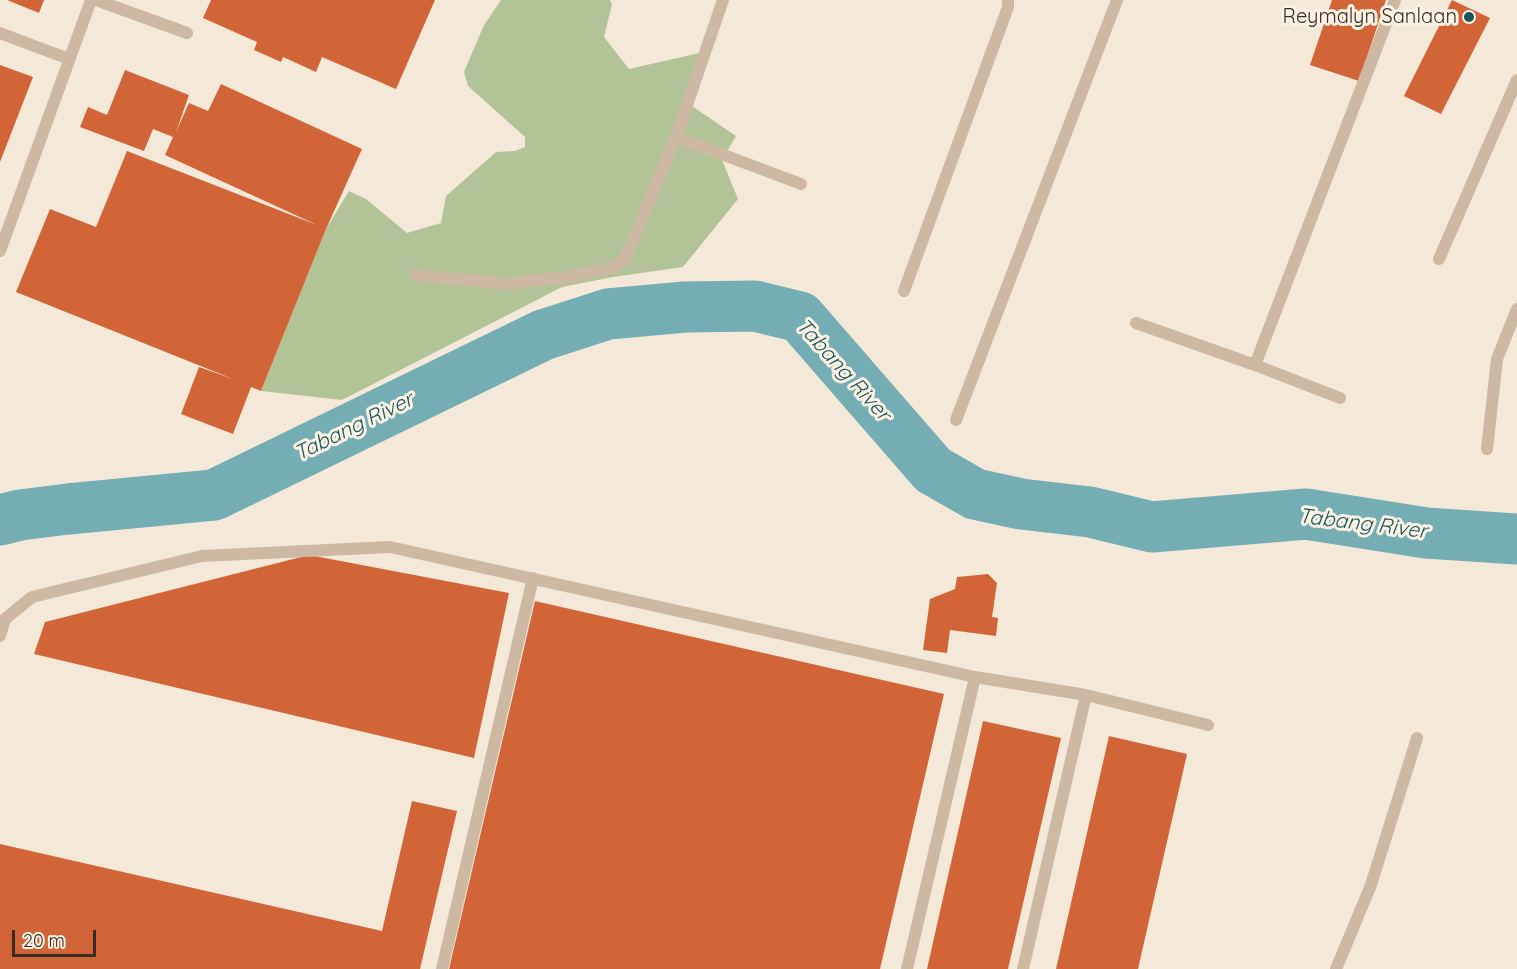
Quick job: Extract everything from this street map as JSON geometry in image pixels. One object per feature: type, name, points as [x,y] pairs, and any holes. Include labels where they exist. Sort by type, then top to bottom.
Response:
[{"type":"lane","points":[[0,251],[91,0]]},
{"type":"lane","points":[[96,0],[187,33]]},
{"type":"lane","points":[[416,275],[507,284],[573,276],[615,267],[626,257],[676,137],[723,0]]},
{"type":"lane","points":[[903,291],[1008,7],[1008,0]]},
{"type":"lane","points":[[956,420],[1117,0]]},
{"type":"lane","points":[[1255,365],[1395,0]]},
{"type":"lane","points":[[0,33],[69,59]]},
{"type":"lane","points":[[1439,259],[1517,80]]},
{"type":"lane","points":[[676,137],[801,184]]},
{"type":"lane","points":[[1487,449],[1497,358],[1517,309]]},
{"type":"lane","points":[[1136,322],[1340,398]]},
{"type":"lane","points":[[0,636],[5,619],[32,597],[202,556],[390,547],[975,677],[1086,695],[1208,725]]},
{"type":"lane","points":[[442,969],[532,578]]},
{"type":"lane","points":[[907,969],[975,677]]},
{"type":"lane","points":[[1023,969],[1086,695]]},
{"type":"lane","points":[[1336,969],[1371,885],[1417,738]]},
{"type":"green space","points":[[501,0],[610,0],[612,4],[604,37],[629,69],[704,52],[686,102],[736,136],[722,160],[738,199],[683,267],[562,287],[342,400],[261,391],[326,229],[349,191],[366,199],[407,233],[441,223],[446,196],[496,152],[515,151],[525,147],[525,137],[468,86],[464,72],[484,25]]},
{"type":"building","points":[[7,0],[44,0],[39,13]]},
{"type":"building","points":[[211,0],[435,0],[396,89],[322,57],[316,72],[283,57],[281,62],[254,50],[257,42],[203,18]]},
{"type":"building","points":[[1332,0],[1386,0],[1359,81],[1310,65]]},
{"type":"building","points":[[1452,0],[1490,18],[1441,114],[1404,96]]},
{"type":"building","points":[[0,65],[33,77],[0,162]]},
{"type":"building","points":[[125,70],[189,95],[176,132],[189,103],[208,111],[221,84],[362,149],[326,229],[261,391],[251,387],[233,434],[181,414],[199,367],[233,379],[16,292],[50,209],[96,227],[127,151],[317,225],[165,155],[173,137],[153,129],[144,151],[80,127],[88,107],[107,115]]},
{"type":"building","points":[[309,555],[509,593],[474,758],[34,654],[45,622]]},
{"type":"building","points":[[988,574],[997,583],[992,617],[998,618],[996,636],[950,630],[947,653],[923,650],[930,599],[955,589],[957,577]]},
{"type":"building","points":[[535,601],[944,694],[880,969],[449,969]]},
{"type":"building","points":[[983,721],[1061,738],[1008,969],[927,969]]},
{"type":"building","points":[[1109,736],[1187,754],[1138,969],[1056,969]]},
{"type":"building","points":[[412,801],[457,811],[420,969],[0,969],[0,844],[382,931]]},
{"type":"waterway","name":"Tabang River","points":[[0,520],[68,509],[214,495],[543,335],[608,314],[685,307],[755,306],[800,317],[933,470],[975,494],[1021,504],[1090,512],[1152,527],[1306,514],[1426,533],[1517,539]]},
{"type":"place","name":"Reymalyn Sanlaan","points":[[1469,17]]}]
